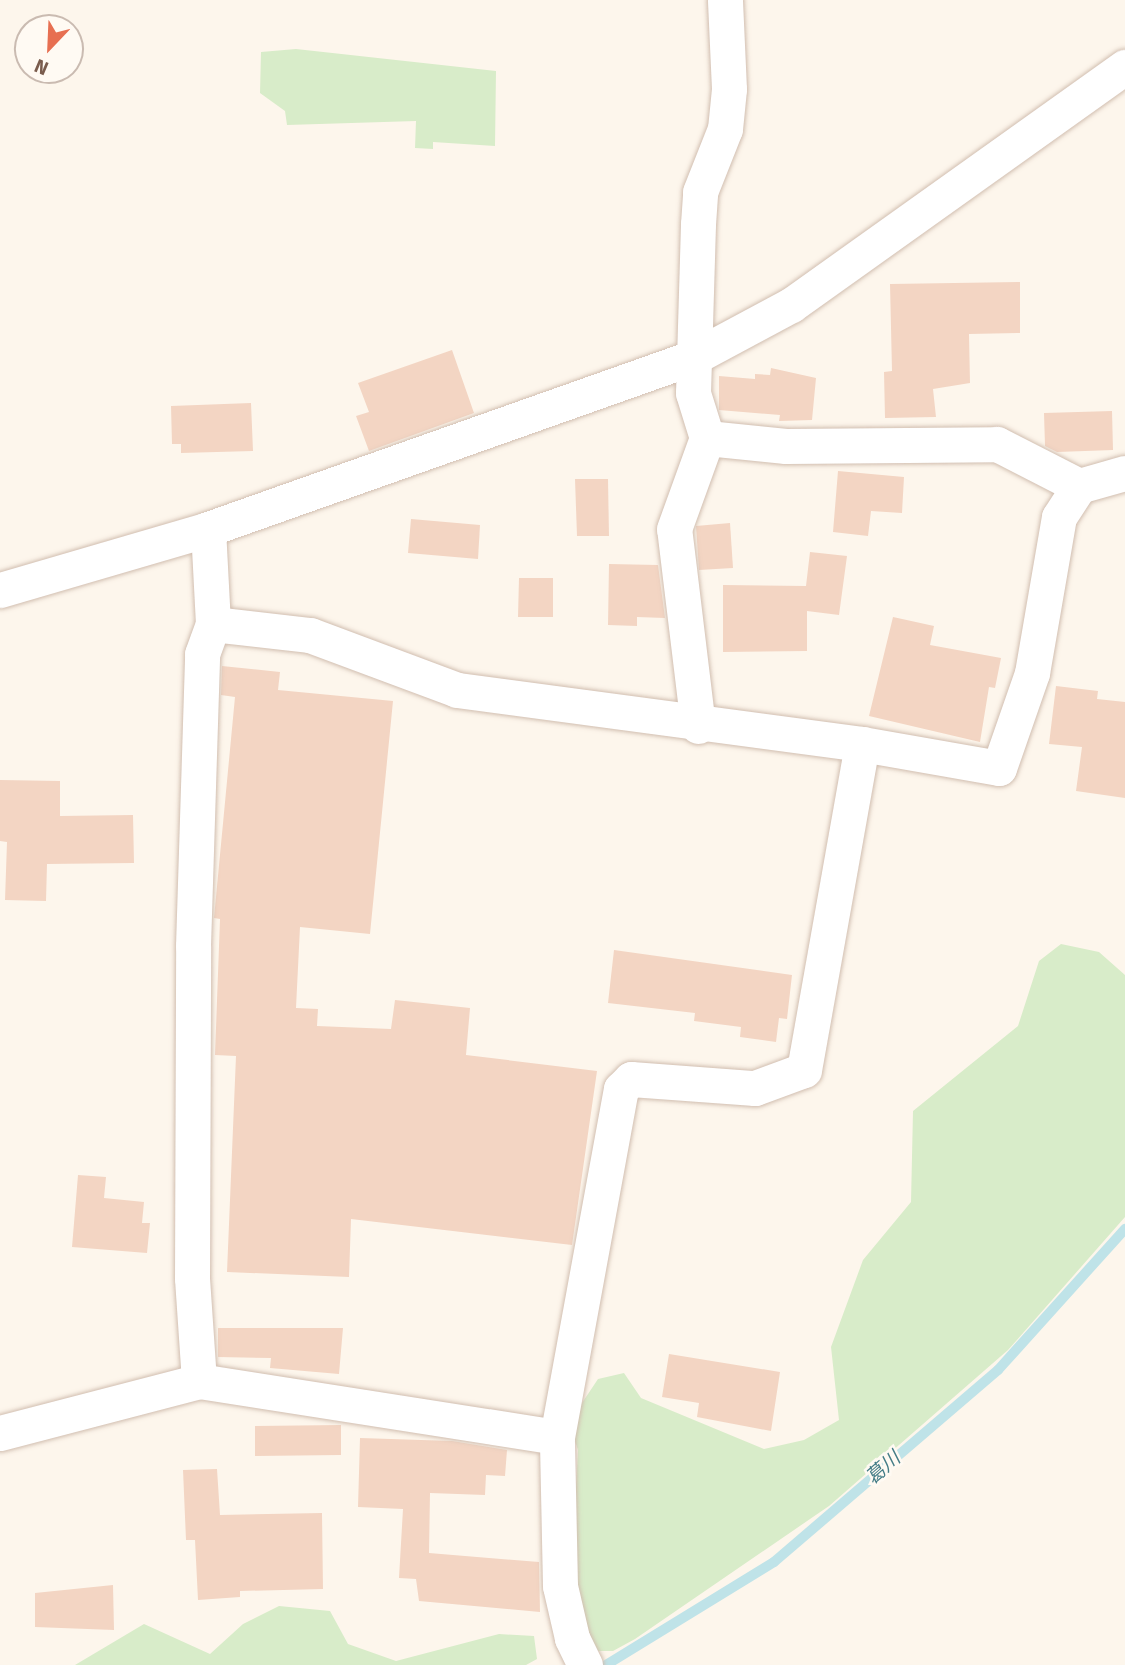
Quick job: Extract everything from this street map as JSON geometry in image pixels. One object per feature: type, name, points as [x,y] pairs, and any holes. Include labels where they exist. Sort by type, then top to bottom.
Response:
[{"type":"street","points":[[698,726],[674,529],[707,438],[693,393],[700,192],[725,128],[729,89],[725,0]]},
{"type":"street","points":[[0,590],[208,529],[694,357],[791,305],[1125,67]]},
{"type":"street","points":[[707,438],[786,446],[997,444],[1079,486]]},
{"type":"street","points":[[213,624],[310,635],[457,690],[698,726],[862,744],[999,768],[1032,673],[1059,517],[1079,486],[1125,473]]},
{"type":"street","points":[[199,1381],[192,1279],[193,946],[202,654],[213,624],[208,529]]},
{"type":"street","points":[[584,1663],[560,1586],[557,1437],[621,1089],[631,1079],[755,1088],[804,1070],[862,744]]},
{"type":"street","points":[[0,1433],[199,1381],[557,1437]]},
{"type":"green space","points":[[296,49],[496,71],[495,146],[433,142],[433,149],[415,148],[416,121],[287,125],[285,111],[260,93],[261,52]]},
{"type":"green space","points":[[1061,944],[1099,952],[1125,975],[1125,1217],[1008,1350],[829,1506],[635,1639],[613,1651],[591,1651],[572,1563],[578,1450],[570,1426],[580,1406],[598,1379],[624,1373],[641,1398],[764,1449],[804,1440],[839,1420],[831,1347],[863,1260],[911,1202],[913,1111],[1018,1026],[1039,961]]},
{"type":"green space","points":[[279,1606],[330,1611],[348,1644],[396,1661],[499,1634],[534,1636],[537,1659],[526,1665],[75,1665],[144,1624],[210,1654],[243,1624]]},
{"type":"building","points":[[1020,282],[1020,333],[969,334],[970,383],[933,389],[936,417],[885,418],[884,372],[892,371],[890,284]]},
{"type":"building","points":[[452,350],[474,413],[369,451],[356,416],[369,412],[358,383]]},
{"type":"building","points":[[771,368],[816,378],[812,420],[779,421],[780,415],[719,410],[719,376],[755,379],[755,374],[770,375]]},
{"type":"building","points":[[251,403],[253,451],[181,453],[181,444],[172,444],[171,406]]},
{"type":"building","points":[[1112,411],[1113,450],[1057,452],[1045,446],[1044,413]]},
{"type":"building","points":[[838,471],[904,477],[902,513],[871,511],[868,536],[833,532]]},
{"type":"building","points":[[575,479],[608,479],[609,536],[577,536]]},
{"type":"building","points":[[411,519],[480,525],[478,559],[408,553]]},
{"type":"building","points":[[730,523],[733,568],[699,570],[696,526]]},
{"type":"building","points":[[810,552],[847,556],[839,615],[807,611],[807,651],[723,652],[723,585],[806,586]]},
{"type":"building","points":[[609,564],[658,565],[665,618],[637,617],[637,626],[608,625]]},
{"type":"building","points":[[519,578],[553,578],[553,617],[518,617]]},
{"type":"building","points":[[893,617],[934,626],[930,645],[1001,658],[995,688],[989,687],[980,742],[869,716]]},
{"type":"building","points":[[222,666],[280,672],[278,690],[393,701],[370,934],[300,927],[296,1008],[318,1009],[317,1026],[391,1029],[395,1000],[470,1008],[466,1055],[597,1071],[572,1245],[351,1219],[349,1277],[227,1272],[236,1056],[215,1055],[220,919],[214,918],[235,697],[221,695]]},
{"type":"building","points":[[1056,686],[1098,691],[1097,699],[1125,702],[1125,798],[1076,791],[1082,747],[1049,744]]},
{"type":"building","points":[[0,780],[60,781],[60,816],[133,815],[134,863],[47,864],[46,901],[5,900],[7,842],[0,841]]},
{"type":"building","points":[[614,950],[792,975],[787,1019],[779,1018],[776,1042],[740,1037],[741,1027],[694,1021],[695,1013],[608,1003]]},
{"type":"building","points":[[78,1175],[106,1177],[104,1198],[144,1202],[142,1223],[150,1223],[147,1253],[72,1247]]},
{"type":"building","points":[[218,1328],[343,1328],[339,1374],[270,1368],[271,1358],[218,1357]]},
{"type":"building","points":[[669,1354],[780,1372],[771,1431],[697,1417],[699,1403],[662,1397]]},
{"type":"building","points":[[341,1425],[341,1455],[255,1456],[255,1426]]},
{"type":"building","points":[[360,1438],[452,1441],[507,1450],[505,1476],[486,1475],[485,1495],[430,1493],[429,1553],[539,1562],[540,1612],[419,1601],[416,1579],[399,1578],[403,1509],[358,1507]]},
{"type":"building","points":[[217,1469],[220,1515],[322,1513],[323,1589],[240,1591],[240,1597],[198,1600],[195,1540],[186,1540],[183,1470]]},
{"type":"building","points":[[113,1585],[114,1630],[35,1627],[35,1593]]},
{"type":"waterway","name":"葛川","points":[[606,1665],[774,1562],[998,1370],[1125,1229]]}]
